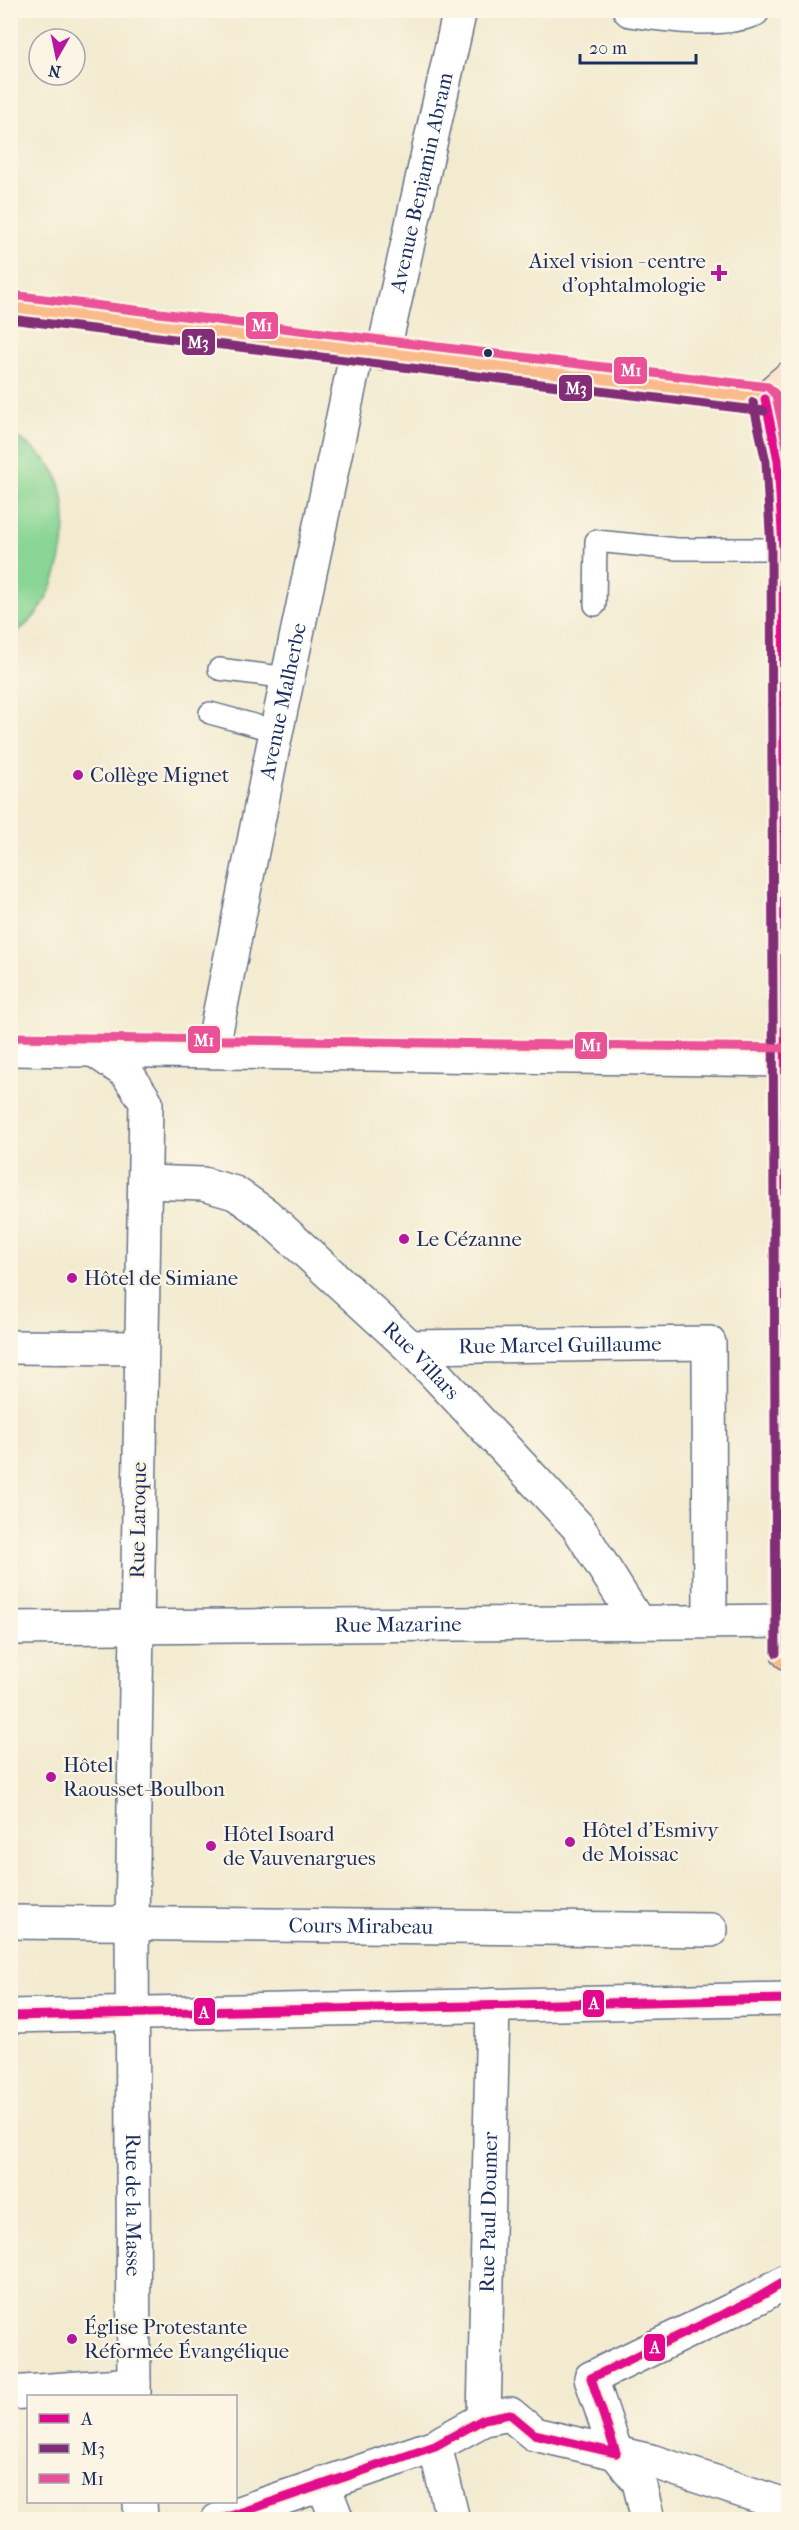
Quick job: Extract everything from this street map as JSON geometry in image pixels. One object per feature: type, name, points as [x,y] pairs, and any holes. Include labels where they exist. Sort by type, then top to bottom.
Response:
[{"type":"main road","points":[[10,308],[370,352],[777,389],[783,549],[789,1653]]},
{"type":"street","name":"Avenue Benjamin Abram","points":[[370,352],[459,10]]},
{"type":"street","points":[[630,10],[679,17],[742,14],[753,10]]},
{"type":"street","name":"Avenue Malherbe","points":[[212,1051],[276,731],[370,352]]},
{"type":"street","points":[[10,1048],[785,1060]]},
{"type":"street","name":"Rue Laroque","points":[[94,1050],[127,1072],[146,1102],[136,1627],[132,2013]]},
{"type":"street","name":"Rue Villars","points":[[145,1182],[203,1184],[235,1192],[265,1214],[410,1347],[578,1527],[638,1622]]},
{"type":"street","name":"Rue Marcel Guillaume","points":[[410,1347],[709,1343],[710,1621]]},
{"type":"street","points":[[10,1347],[141,1348]]},
{"type":"street","name":"Rue Mazarine","points":[[10,1628],[788,1621]]},
{"type":"street","name":"Cours Mirabeau","points":[[10,1922],[711,1930]]},
{"type":"street","points":[[10,2016],[789,1999]]},
{"type":"street","name":"Rue Paul Doumer","points":[[484,2419],[494,2005]]},
{"type":"street","name":"Rue de la Masse","points":[[132,2013],[134,2390]]},
{"type":"street","points":[[648,2520],[639,2482],[616,2452],[591,2378],[759,2297],[789,2280]]},
{"type":"street","points":[[10,2393],[134,2390]]},
{"type":"street","points":[[218,2520],[435,2446],[484,2419],[510,2414],[534,2434],[616,2452],[789,2506]]},
{"type":"street","points":[[435,2446],[453,2520]]},
{"type":"street","points":[[322,2483],[337,2520]]},
{"type":"street","points":[[140,2503],[141,2520]]},
{"type":"lane","points":[[595,605],[596,541],[677,549],[783,549]]},
{"type":"lane","points":[[219,669],[288,678]]},
{"type":"lane","points":[[210,713],[276,731]]},
{"type":"green space","points":[[11,433],[37,452],[54,470],[62,492],[65,526],[60,562],[48,595],[37,613],[11,638]]},
{"type":"transit line","name":"M1","points":[[11,295],[768,387],[776,395],[788,452]]},
{"type":"transit line","name":"M3","points":[[10,319],[764,411]]},
{"type":"transit line","name":"A","points":[[765,399],[778,460],[783,549],[788,1653]]},
{"type":"transit line","name":"M3","points":[[753,402],[766,462],[771,549],[776,1653]]},
{"type":"transit line","name":"M1","points":[[10,1037],[785,1048]]},
{"type":"transit line","name":"A","points":[[10,2016],[788,1999]]},
{"type":"transit line","name":"A","points":[[616,2453],[591,2378],[759,2297],[788,2280]]},
{"type":"transit line","name":"A","points":[[219,2520],[435,2446],[484,2419],[510,2414],[534,2434],[616,2453]]},
{"type":"place","name":"Aixel vision - centre d'ophtalmologie","points":[[719,273]]},
{"type":"place","name":"Collège Mignet","points":[[78,775]]},
{"type":"place","name":"Le Cézanne","points":[[404,1239]]},
{"type":"place","name":"Hôtel de Simiane","points":[[72,1278]]},
{"type":"place","name":"Hôtel Raousset-Boulbon","points":[[51,1777]]},
{"type":"place","name":"Hôtel d'Esmivy de Moissac","points":[[570,1842]]},
{"type":"place","name":"Hôtel Isoard de Vauvenargues","points":[[211,1846]]},
{"type":"place","name":"Église Protestante Réformée Évangélique","points":[[72,2339]]}]
